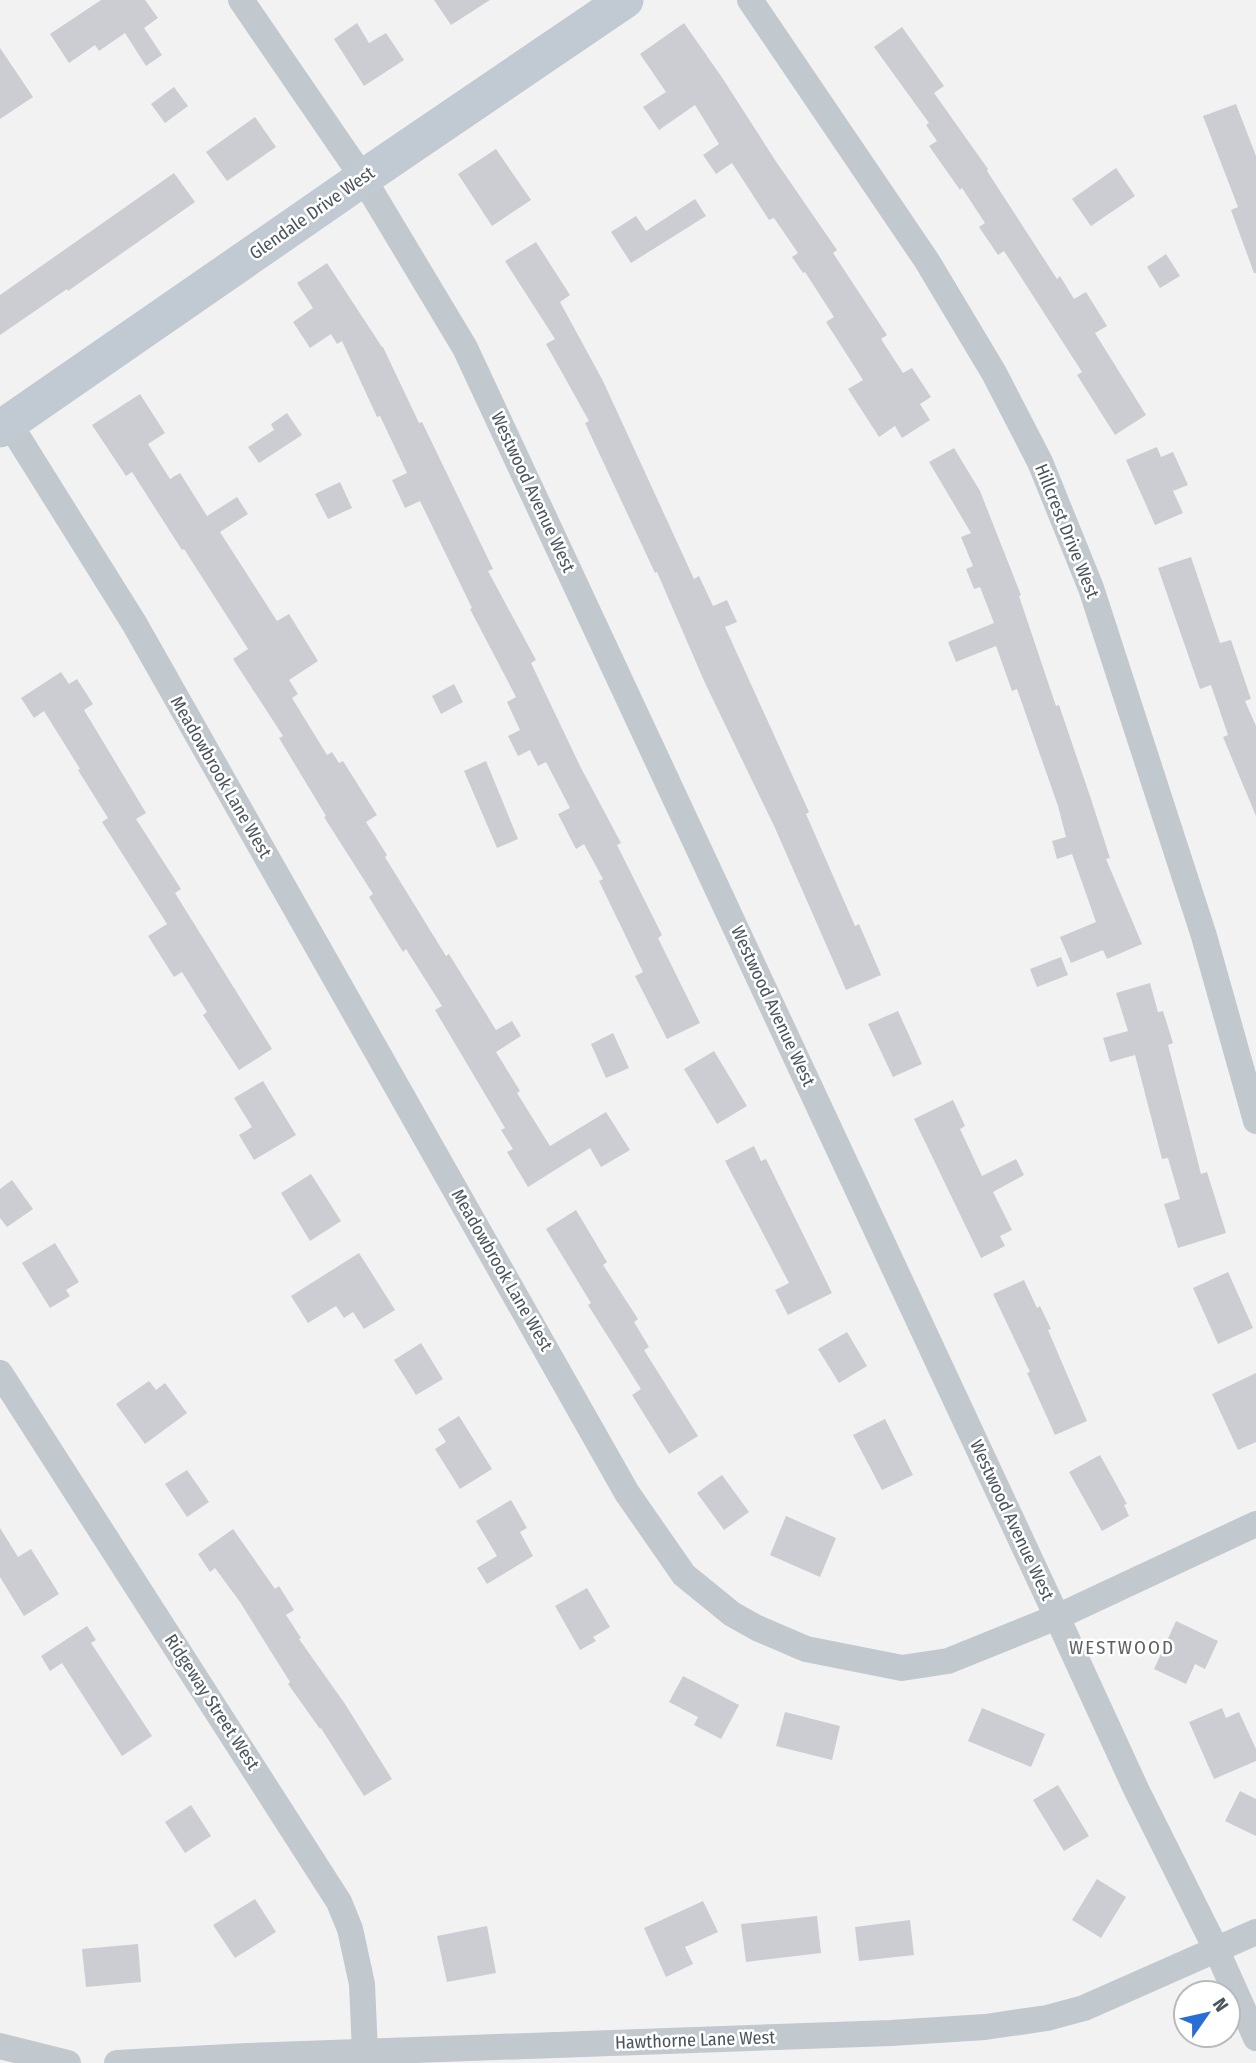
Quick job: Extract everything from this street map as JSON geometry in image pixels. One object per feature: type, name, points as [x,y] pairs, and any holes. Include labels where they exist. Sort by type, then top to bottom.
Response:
[{"type":"street","name":"Westwood Avenue West","points":[[242,0],[363,178],[465,348],[1136,1789],[1217,1951],[1256,2038]]},
{"type":"street","name":"Glendale Drive West","points":[[4,426],[625,0]]},
{"type":"street","name":"Hillcrest Drive West","points":[[750,0],[926,261],[994,373],[1040,462],[1095,601],[1204,936],[1256,1121]]},
{"type":"street","name":"Meadowbrook Lane West","points":[[4,426],[134,623],[627,1493],[684,1576],[732,1614],[806,1649],[902,1668],[948,1661],[1057,1617],[1256,1524]]},
{"type":"street","name":"Ridgeway Street West","points":[[0,1373],[339,1902],[350,1929],[362,1984],[365,2052]]},
{"type":"street","name":"Hawthorne Lane West","points":[[117,2063],[985,2027],[1047,2018],[1084,2008],[1256,1932]]},
{"type":"street","points":[[0,2046],[68,2063]]},
{"type":"building","points":[[101,0],[145,0],[158,18],[144,28],[162,55],[146,66],[125,33],[99,51],[95,45],[69,63],[50,34]]},
{"type":"building","points":[[434,0],[490,0],[451,25]]},
{"type":"building","points":[[357,23],[369,43],[386,33],[404,60],[364,86],[334,39]]},
{"type":"building","points":[[684,23],[837,250],[833,253],[887,335],[881,339],[903,373],[912,368],[931,397],[920,404],[930,420],[902,438],[895,426],[879,437],[848,389],[863,380],[826,322],[834,317],[792,257],[798,253],[774,218],[769,220],[732,163],[716,174],[703,155],[719,144],[695,105],[659,130],[643,107],[666,92],[640,54]]},
{"type":"building","points":[[902,27],[944,86],[934,93],[988,169],[1057,279],[1060,276],[1074,299],[1086,292],[1107,326],[1095,333],[1146,415],[1115,435],[1077,375],[1082,372],[1017,271],[1004,251],[998,255],[979,227],[985,223],[929,146],[937,141],[926,125],[929,123],[874,47]]},
{"type":"building","points":[[0,48],[33,97],[0,119]]},
{"type":"building","points":[[174,87],[188,106],[165,123],[151,104]]},
{"type":"building","points":[[1236,104],[1256,156],[1256,273],[1231,210],[1238,207],[1203,116]]},
{"type":"building","points":[[255,117],[276,147],[227,181],[206,152]]},
{"type":"building","points":[[496,149],[531,200],[492,226],[458,174]]},
{"type":"building","points":[[1116,168],[1135,196],[1091,226],[1072,199]]},
{"type":"building","points":[[174,173],[195,202],[0,335],[0,295]]},
{"type":"building","points":[[695,199],[706,216],[631,263],[611,232],[636,216],[646,231]]},
{"type":"building","points":[[536,242],[570,295],[560,302],[603,381],[694,579],[699,576],[713,606],[727,600],[737,622],[725,627],[809,812],[806,814],[855,926],[859,924],[881,975],[846,990],[775,828],[585,423],[589,421],[546,344],[555,339],[505,261]]},
{"type":"building","points":[[1166,254],[1180,276],[1160,288],[1147,267]]},
{"type":"building","points":[[327,263],[383,347],[419,423],[422,422],[493,569],[488,571],[536,660],[531,663],[580,766],[621,843],[617,845],[662,935],[658,938],[700,1023],[667,1039],[635,976],[643,972],[599,881],[603,879],[584,844],[576,849],[558,814],[570,808],[546,762],[538,766],[530,750],[518,756],[508,736],[520,730],[507,702],[516,697],[470,609],[472,608],[420,501],[405,508],[392,480],[407,473],[380,416],[377,417],[342,341],[337,344],[331,334],[310,348],[293,322],[313,308],[297,283]]},
{"type":"building","points":[[140,394],[165,433],[148,444],[170,479],[180,473],[207,516],[237,497],[248,514],[220,532],[277,621],[289,614],[318,661],[289,680],[298,694],[292,698],[327,755],[332,752],[339,763],[343,761],[377,815],[366,822],[387,855],[385,857],[446,956],[449,954],[496,1030],[512,1021],[521,1036],[496,1052],[520,1091],[517,1093],[550,1146],[606,1112],[630,1150],[601,1167],[590,1148],[528,1187],[507,1152],[513,1149],[501,1130],[505,1128],[435,1010],[442,1006],[406,949],[403,952],[369,897],[373,894],[324,817],[326,816],[279,738],[283,736],[233,659],[248,649],[132,472],[126,476],[92,425]]},
{"type":"building","points":[[287,413],[302,435],[259,463],[248,447],[274,430],[271,424]]},
{"type":"building","points":[[1157,447],[1161,457],[1173,452],[1188,485],[1173,491],[1183,513],[1155,525],[1126,460]]},
{"type":"building","points":[[954,448],[980,491],[1021,595],[1019,596],[1056,706],[1059,705],[1110,858],[1106,859],[1142,944],[1107,959],[1103,950],[1071,963],[1060,937],[1096,922],[1072,854],[1057,859],[1052,841],[1066,837],[1058,806],[1017,689],[1012,691],[996,646],[956,662],[948,642],[994,623],[980,587],[974,589],[966,569],[973,566],[961,537],[971,533],[929,462]]},
{"type":"building","points":[[340,482],[352,508],[328,519],[315,494]]},
{"type":"building","points":[[1191,557],[1220,643],[1231,640],[1251,699],[1245,701],[1256,726],[1256,816],[1223,737],[1228,735],[1211,685],[1200,689],[1158,568]]},
{"type":"building","points":[[61,672],[69,684],[77,679],[93,704],[84,710],[146,813],[136,819],[181,889],[175,893],[272,1049],[239,1070],[203,1015],[207,1012],[182,972],[174,977],[148,936],[167,924],[102,822],[108,818],[78,770],[80,769],[44,711],[34,718],[21,698]]},
{"type":"building","points":[[454,684],[463,702],[441,714],[432,696]]},
{"type":"building","points":[[486,761],[518,839],[497,848],[464,771]]},
{"type":"building","points":[[1061,957],[1068,975],[1037,987],[1030,969]]},
{"type":"building","points":[[1150,983],[1158,1012],[1163,1011],[1173,1043],[1168,1045],[1201,1174],[1207,1172],[1226,1233],[1178,1248],[1164,1204],[1180,1199],[1168,1158],[1162,1159],[1135,1055],[1110,1062],[1103,1038],[1128,1031],[1116,993]]},
{"type":"building","points":[[898,1011],[922,1064],[893,1077],[868,1024]]},
{"type":"building","points":[[613,1033],[629,1068],[606,1078],[591,1044]]},
{"type":"building","points":[[714,1051],[747,1106],[717,1124],[684,1069]]},
{"type":"building","points":[[263,1081],[296,1135],[254,1160],[239,1135],[252,1127],[234,1098]]},
{"type":"building","points":[[953,1100],[965,1126],[960,1129],[982,1176],[1016,1159],[1024,1175],[993,1192],[1012,1230],[1000,1236],[1005,1246],[981,1258],[914,1119]]},
{"type":"building","points":[[754,1146],[761,1161],[766,1159],[832,1293],[788,1315],[775,1290],[789,1283],[725,1161]]},
{"type":"building","points":[[311,1174],[341,1221],[310,1241],[281,1193]]},
{"type":"building","points":[[12,1180],[33,1209],[7,1227],[0,1218],[0,1189]]},
{"type":"building","points":[[576,1210],[607,1262],[603,1265],[638,1319],[634,1322],[649,1347],[644,1350],[698,1436],[669,1454],[632,1395],[641,1389],[588,1305],[591,1303],[546,1229]]},
{"type":"building","points":[[55,1243],[79,1282],[66,1290],[70,1296],[50,1308],[22,1263]]},
{"type":"building","points":[[359,1253],[395,1310],[364,1329],[353,1312],[344,1318],[336,1306],[308,1323],[291,1296]]},
{"type":"building","points":[[1228,1272],[1253,1328],[1218,1344],[1193,1288]]},
{"type":"building","points":[[1024,1280],[1037,1308],[1040,1306],[1051,1329],[1048,1330],[1087,1421],[1055,1435],[1027,1373],[1030,1372],[993,1294]]},
{"type":"building","points":[[847,1332],[867,1366],[839,1383],[818,1349]]},
{"type":"building","points":[[421,1343],[443,1379],[416,1395],[394,1360]]},
{"type":"building","points":[[1256,1373],[1256,1442],[1238,1450],[1212,1394]]},
{"type":"building","points":[[149,1381],[156,1390],[165,1383],[187,1413],[145,1444],[116,1404]]},
{"type":"building","points":[[459,1416],[492,1469],[460,1489],[435,1449],[446,1442],[438,1429]]},
{"type":"building","points":[[885,1419],[913,1475],[882,1490],[853,1435]]},
{"type":"building","points":[[1100,1455],[1127,1504],[1124,1505],[1129,1516],[1102,1531],[1069,1472]]},
{"type":"building","points":[[187,1470],[209,1502],[187,1517],[165,1484]]},
{"type":"building","points":[[722,1475],[749,1512],[724,1530],[697,1493]]},
{"type":"building","points":[[511,1500],[527,1528],[520,1532],[533,1556],[487,1584],[477,1568],[497,1556],[476,1521]]},
{"type":"building","points":[[786,1516],[836,1538],[820,1577],[770,1555]]},
{"type":"building","points":[[0,1528],[18,1557],[31,1549],[59,1594],[24,1616],[0,1577]]},
{"type":"building","points":[[233,1529],[275,1589],[279,1586],[294,1610],[286,1615],[301,1638],[299,1639],[345,1704],[392,1779],[364,1796],[321,1728],[288,1684],[290,1682],[240,1602],[215,1568],[210,1572],[198,1554]]},
{"type":"building","points":[[587,1588],[610,1627],[593,1637],[596,1641],[580,1650],[555,1606]]},
{"type":"building","points":[[1176,1621],[1218,1641],[1205,1669],[1195,1664],[1186,1684],[1154,1669]]},
{"type":"building","points":[[87,1626],[96,1640],[91,1643],[152,1736],[122,1756],[62,1663],[50,1671],[41,1656]]},
{"type":"building","points":[[683,1676],[739,1705],[721,1739],[694,1725],[698,1717],[669,1702]]},
{"type":"building","points":[[982,1708],[1045,1734],[1031,1767],[968,1741]]},
{"type":"building","points":[[1222,1708],[1226,1718],[1239,1712],[1256,1749],[1256,1761],[1214,1779],[1189,1722]]},
{"type":"building","points":[[785,1712],[840,1726],[832,1760],[776,1746]]},
{"type":"building","points":[[1058,1785],[1089,1836],[1064,1851],[1033,1800]]},
{"type":"building","points":[[1240,1791],[1256,1799],[1256,1836],[1225,1821]]},
{"type":"building","points":[[191,1805],[211,1836],[185,1853],[165,1822]]},
{"type":"building","points":[[1097,1879],[1126,1897],[1101,1938],[1072,1920]]},
{"type":"building","points":[[255,1899],[276,1932],[235,1958],[213,1925]]},
{"type":"building","points":[[703,1901],[718,1932],[685,1947],[693,1964],[666,1977],[644,1928]]},
{"type":"building","points":[[817,1916],[821,1953],[746,1962],[741,1924]]},
{"type":"building","points":[[910,1920],[914,1955],[859,1961],[855,1927]]},
{"type":"building","points":[[487,1926],[496,1973],[447,1982],[437,1936]]},
{"type":"building","points":[[138,1944],[141,1982],[86,1987],[82,1949]]},
{"type":"district","name":"WESTWOOD","points":[[1122,1647]]}]
